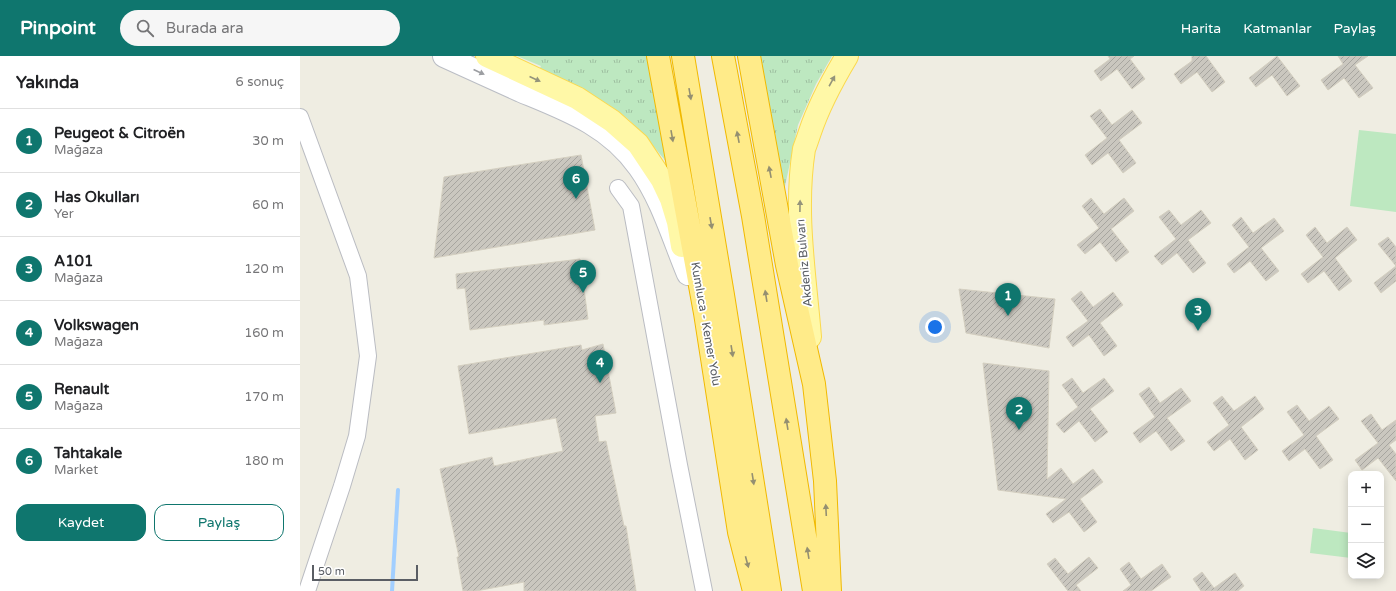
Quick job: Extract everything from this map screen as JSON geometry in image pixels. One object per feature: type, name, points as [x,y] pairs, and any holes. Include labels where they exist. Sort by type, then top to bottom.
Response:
[{"type":"highway","name":"Kumluca - Kemer Yolu","points":[[658,56],[705,313],[739,532],[754,591]]},
{"type":"highway","name":"Kumluca - Kemer Yolu","points":[[683,56],[723,294],[770,591]]},
{"type":"highway","points":[[723,56],[753,216],[814,591]]},
{"type":"highway","points":[[748,56],[787,265],[814,384],[825,481],[830,591]]},
{"type":"main road","points":[[487,56],[577,98],[612,120],[638,144],[662,180],[671,199],[678,222],[716,434],[739,532]]},
{"type":"main road","name":"Akdeniz Bulvarı","points":[[814,384],[800,232],[801,190],[804,156],[817,111],[847,56]]},
{"type":"street","points":[[444,56],[486,76],[574,113],[595,124],[625,149],[639,167],[655,193],[668,221],[688,274]]},
{"type":"street","points":[[300,118],[358,276],[368,356],[357,436],[307,591]]},
{"type":"street","points":[[618,188],[630,206],[704,591]]},
{"type":"green space","points":[[517,56],[648,56],[668,164],[639,130],[619,112],[586,92],[539,70],[541,66]]},
{"type":"green space","points":[[759,56],[832,56],[816,84],[798,125],[784,191]]},
{"type":"green space","points":[[1359,130],[1396,134],[1396,212],[1350,206]]},
{"type":"green space","points":[[1313,528],[1348,533],[1348,558],[1310,553]]},
{"type":"building","points":[[1108,56],[1134,56],[1130,59],[1145,79],[1132,89],[1117,69],[1101,81],[1094,71],[1110,59]]},
{"type":"building","points":[[1192,56],[1206,56],[1225,82],[1212,92],[1197,72],[1181,84],[1174,74],[1192,61]]},
{"type":"building","points":[[1277,56],[1300,86],[1287,96],[1272,75],[1256,87],[1249,78]]},
{"type":"building","points":[[1338,56],[1368,56],[1355,65],[1373,88],[1359,98],[1344,78],[1328,90],[1321,80],[1343,64]]},
{"type":"building","points":[[1100,109],[1112,125],[1132,110],[1142,123],[1119,140],[1136,163],[1123,173],[1108,153],[1092,165],[1085,155],[1107,138],[1090,116]]},
{"type":"building","points":[[581,155],[595,230],[434,258],[444,177]]},
{"type":"building","points":[[1091,198],[1104,214],[1124,198],[1134,211],[1111,229],[1129,252],[1116,262],[1100,242],[1085,254],[1077,245],[1099,228],[1082,206]]},
{"type":"building","points":[[1169,210],[1181,225],[1201,210],[1211,223],[1188,240],[1206,263],[1193,273],[1177,253],[1162,265],[1154,256],[1176,239],[1159,217]]},
{"type":"building","points":[[1241,217],[1253,233],[1274,218],[1284,231],[1261,248],[1279,271],[1266,281],[1250,261],[1234,273],[1227,264],[1249,247],[1232,225]]},
{"type":"building","points":[[1315,227],[1327,243],[1347,227],[1357,240],[1335,258],[1352,281],[1339,291],[1324,271],[1308,283],[1301,274],[1323,257],[1306,235]]},
{"type":"building","points":[[1388,237],[1396,247],[1396,266],[1378,244]]},
{"type":"building","points":[[580,259],[588,319],[544,325],[544,320],[470,330],[465,288],[457,289],[456,274]]},
{"type":"building","points":[[1396,266],[1396,281],[1381,293],[1374,283]]},
{"type":"building","points":[[959,289],[1055,299],[1049,348],[966,333]]},
{"type":"building","points":[[1081,291],[1093,307],[1113,292],[1123,305],[1100,323],[1117,346],[1104,356],[1089,335],[1073,347],[1066,337],[1088,321],[1071,299]]},
{"type":"building","points":[[603,344],[616,413],[595,416],[599,442],[606,441],[624,526],[626,526],[636,591],[524,591],[524,582],[476,591],[463,591],[457,557],[459,557],[440,469],[492,457],[494,466],[563,451],[556,418],[469,434],[458,366],[581,345],[582,350]]},
{"type":"building","points":[[983,363],[1049,371],[1047,479],[1061,468],[1073,484],[1093,469],[1103,482],[1080,499],[1097,522],[1084,532],[1069,512],[1053,523],[1046,514],[1066,499],[998,490]]},
{"type":"building","points":[[1072,378],[1083,393],[1104,378],[1114,391],[1090,409],[1108,432],[1095,442],[1079,421],[1064,433],[1056,424],[1078,407],[1062,385]]},
{"type":"building","points":[[1149,387],[1160,403],[1181,388],[1191,401],[1167,418],[1185,441],[1171,451],[1156,431],[1140,443],[1133,433],[1155,417],[1139,394]]},
{"type":"building","points":[[1222,396],[1234,411],[1255,396],[1264,409],[1241,427],[1258,450],[1245,460],[1230,439],[1214,451],[1207,442],[1229,425],[1213,403]]},
{"type":"building","points":[[1297,405],[1309,421],[1329,406],[1339,419],[1316,436],[1333,460],[1320,469],[1305,449],[1289,461],[1282,451],[1304,435],[1287,412]]},
{"type":"building","points":[[1371,414],[1382,430],[1396,420],[1396,440],[1389,445],[1396,454],[1396,481],[1378,458],[1362,470],[1355,460],[1378,443],[1361,421]]},
{"type":"building","points":[[1089,557],[1098,568],[1076,585],[1081,591],[1068,591],[1047,564],[1055,558],[1068,574]]},
{"type":"building","points":[[1129,562],[1141,579],[1162,564],[1171,577],[1151,591],[1123,591],[1131,585],[1120,569]]},
{"type":"building","points":[[1202,572],[1214,588],[1235,573],[1244,586],[1238,591],[1201,591],[1193,579]]},
{"type":"waterway","points":[[392,591],[398,490]]},
{"type":"place","name":"Tahtakale","points":[[576,199]]},
{"type":"place","name":"Renault","points":[[583,293]]},
{"type":"place","name":"Peugeot & Citroën","points":[[1008,316]]},
{"type":"place","name":"A101","points":[[1198,331]]},
{"type":"place","name":"Volkswagen","points":[[600,383]]},
{"type":"place","name":"Has Okulları","points":[[1019,430]]}]
